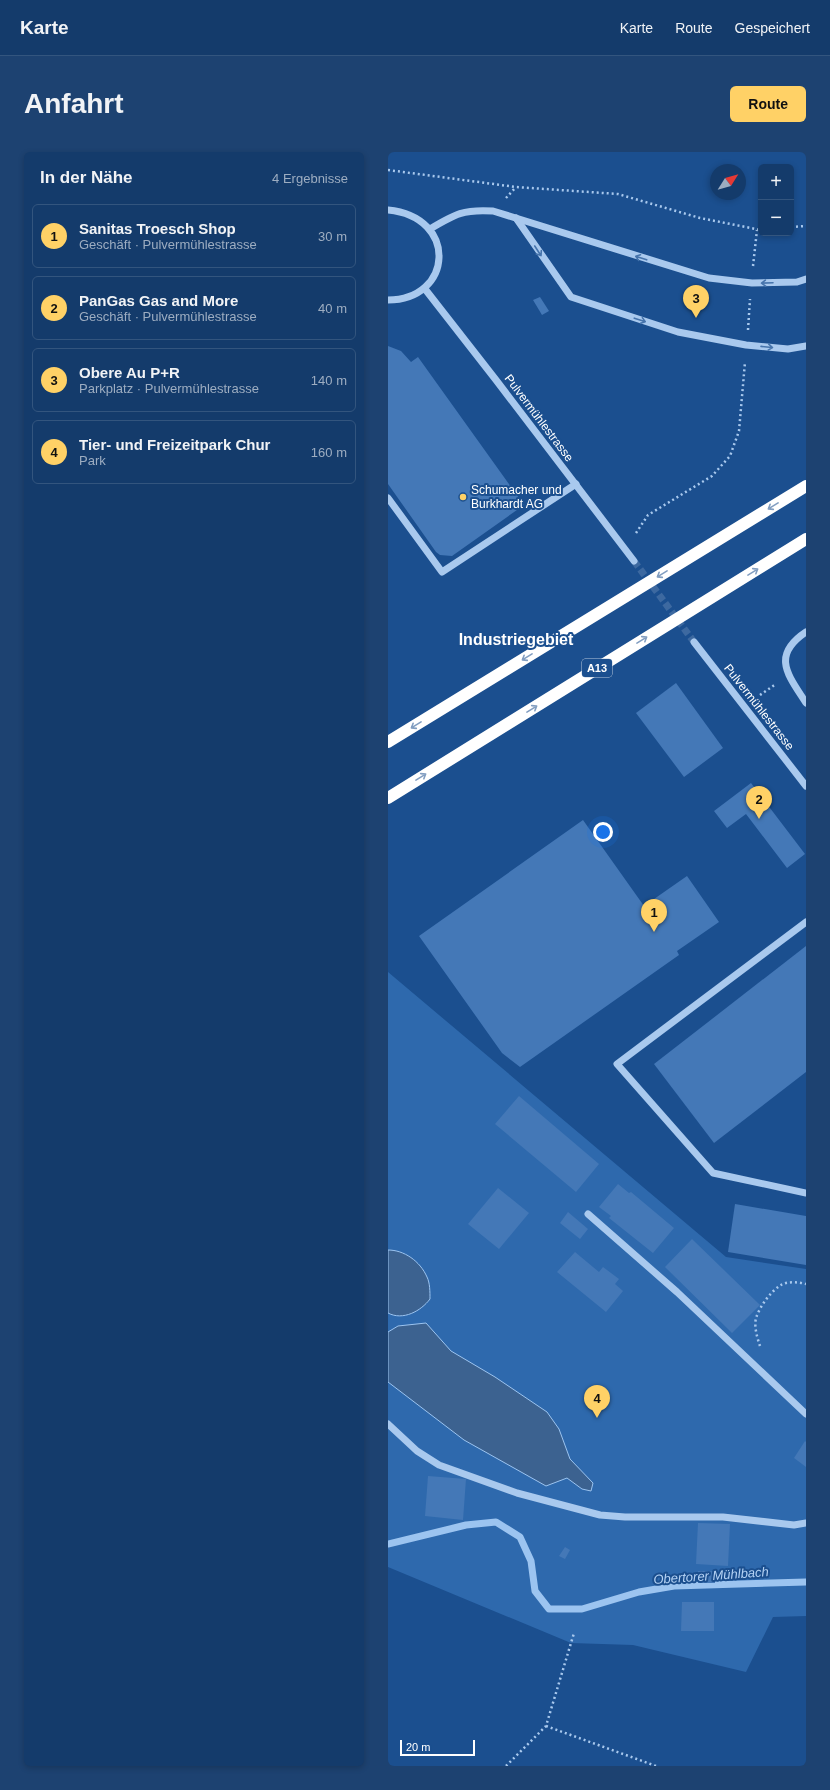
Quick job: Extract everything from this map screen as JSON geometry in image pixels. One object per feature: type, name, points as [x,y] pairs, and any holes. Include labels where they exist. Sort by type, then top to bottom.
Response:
[{"type":"highway","points":[[388,742],[806,486]]},
{"type":"highway","name":"A13","points":[[388,798],[806,539]]},
{"type":"street","points":[[388,210],[411,214],[422,220],[430,229],[436,240],[439,254],[433,278],[425,289],[413,296],[388,300]]},
{"type":"street","points":[[430,229],[458,213],[476,210],[493,211],[656,263],[709,278],[752,283],[797,282],[806,279]]},
{"type":"street","points":[[516,218],[571,297],[678,332],[753,346],[788,349],[806,346]]},
{"type":"street","name":"Pulvermühlestrasse","points":[[425,289],[634,561]]},
{"type":"street","points":[[388,498],[442,572],[576,484]]},
{"type":"street","points":[[806,632],[800,636],[787,651],[785,668],[806,703]]},
{"type":"street","name":"Pulvermühlestrasse","points":[[694,642],[806,786]]},
{"type":"street","points":[[806,922],[617,1064],[713,1173],[806,1193]]},
{"type":"street","points":[[588,1214],[677,1292],[806,1414]]},
{"type":"street","points":[[388,1424],[417,1451],[439,1465],[517,1493],[600,1515],[625,1517],[723,1518],[794,1525],[806,1523]]},
{"type":"path","points":[[388,170],[516,187],[618,194],[700,218],[757,230],[753,266]]},
{"type":"path","points":[[794,227],[806,226]]},
{"type":"path","points":[[748,330],[750,296]]},
{"type":"path","points":[[636,533],[648,515],[712,476],[730,456],[739,431],[745,358]]},
{"type":"path","points":[[761,1350],[756,1335],[756,1318],[771,1293],[782,1285],[795,1282],[806,1284]]},
{"type":"path","points":[[506,1766],[546,1726],[574,1633]]},
{"type":"path","points":[[546,1726],[656,1766]]},
{"type":"shaded area","points":[[388,972],[726,1257],[806,1269],[806,1616],[773,1617],[746,1672],[633,1645],[571,1643],[388,1567]]},
{"type":"shaded area","points":[[388,1250],[406,1254],[416,1261],[428,1279],[430,1299],[417,1311],[411,1314],[400,1316],[388,1313]]},
{"type":"shaded area","points":[[426,1323],[451,1351],[495,1377],[547,1412],[559,1429],[570,1459],[593,1483],[591,1491],[582,1489],[567,1478],[546,1486],[464,1440],[388,1382],[388,1332],[398,1326]]},
{"type":"building","points":[[540,297],[549,311],[542,315],[533,300]]},
{"type":"building","points":[[388,346],[401,351],[411,362],[418,357],[524,505],[452,556],[440,555],[436,552],[388,484]]},
{"type":"building","points":[[676,683],[723,748],[684,777],[636,713]]},
{"type":"building","points":[[751,783],[805,854],[787,868],[746,814],[727,828],[714,811]]},
{"type":"building","points":[[583,820],[644,906],[687,876],[719,922],[677,951],[679,955],[520,1067],[502,1053],[419,936]]},
{"type":"building","points":[[806,946],[806,1072],[714,1143],[654,1064]]},
{"type":"building","points":[[519,1096],[599,1164],[576,1192],[495,1124]]},
{"type":"building","points":[[618,1184],[629,1193],[631,1192],[674,1228],[653,1253],[609,1218],[611,1216],[599,1207]]},
{"type":"building","points":[[498,1188],[529,1213],[499,1249],[468,1224]]},
{"type":"building","points":[[735,1204],[806,1216],[806,1265],[728,1252]]},
{"type":"building","points":[[568,1212],[588,1229],[580,1239],[560,1223]]},
{"type":"building","points":[[692,1239],[760,1305],[732,1333],[665,1267]]},
{"type":"building","points":[[575,1252],[599,1272],[603,1267],[619,1279],[615,1284],[623,1291],[606,1312],[557,1272]]},
{"type":"building","points":[[805,1441],[806,1442],[806,1467],[794,1458]]},
{"type":"building","points":[[428,1476],[466,1479],[463,1520],[425,1516]]},
{"type":"building","points":[[698,1523],[730,1524],[728,1566],[696,1564]]},
{"type":"building","points":[[565,1547],[570,1550],[565,1559],[559,1556]]},
{"type":"building","points":[[698,1571],[715,1571],[715,1583],[698,1583]]},
{"type":"building","points":[[682,1602],[714,1602],[714,1631],[681,1631]]},
{"type":"waterway","name":"Obertorer Mühlbach","points":[[388,1544],[466,1525],[496,1522],[520,1537],[531,1561],[535,1591],[549,1609],[582,1609],[639,1592],[674,1586],[806,1582]]},
{"type":"tunnel","points":[[634,561],[694,642]]},
{"type":"place","name":"Obere Au P+R","points":[[696,318]]},
{"type":"place","name":"Schumacher und Burkhardt AG","points":[[463,497]]},
{"type":"place","name":"PanGas Gas and More","points":[[759,819]]},
{"type":"place","name":"Sanitas Troesch Shop","points":[[654,932]]},
{"type":"place","name":"Tier- und Freizeitpark Chur","points":[[597,1418]]},
{"type":"district","name":"Industriegebiet","points":[[516,639]]}]
